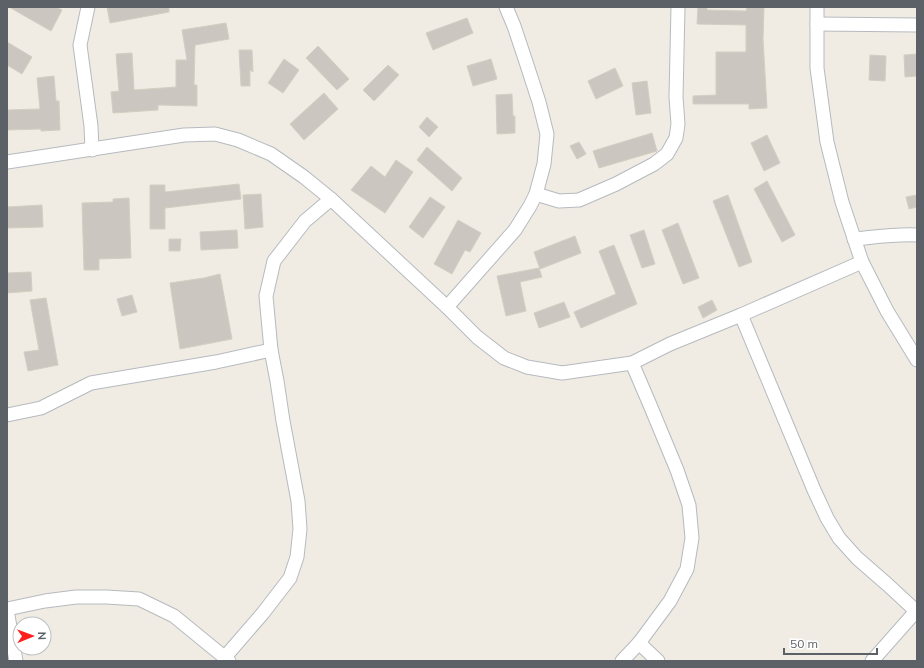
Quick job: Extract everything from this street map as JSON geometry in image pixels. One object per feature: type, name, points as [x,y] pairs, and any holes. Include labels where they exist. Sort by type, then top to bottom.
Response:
[{"type":"street","points":[[88,7],[80,45],[91,126],[92,150]]},
{"type":"street","points":[[447,307],[515,230],[536,194],[544,164],[547,134],[531,75],[506,7]]},
{"type":"street","points":[[536,194],[559,201],[579,200],[616,184],[654,164],[666,154],[676,138],[678,124],[676,97],[678,7]]},
{"type":"street","points":[[817,7],[817,68],[827,142],[842,202],[862,262],[887,311],[917,360]]},
{"type":"street","points":[[817,24],[917,25]]},
{"type":"street","points":[[7,162],[184,136],[215,134],[238,140],[271,154],[304,176],[447,307],[477,337],[504,358],[527,367],[562,373],[632,363],[670,344],[741,315],[862,262]]},
{"type":"street","points":[[16,661],[10,645],[7,610],[45,601],[76,597],[139,599],[174,616],[227,659],[290,578],[297,557],[300,529],[298,501],[271,350],[266,296],[274,261],[305,221],[331,200]]},
{"type":"street","points":[[854,239],[902,234],[917,235]]},
{"type":"street","points":[[741,315],[827,518],[839,538],[857,558],[916,611],[872,661]]},
{"type":"street","points":[[7,415],[41,408],[91,383],[216,362],[271,350]]},
{"type":"street","points":[[622,661],[639,643],[670,601],[687,569],[692,538],[689,505],[677,470],[632,363]]},
{"type":"street","points":[[639,643],[658,661]]},
{"type":"building","points":[[9,7],[56,7],[62,10],[51,31]]},
{"type":"building","points":[[107,7],[169,7],[169,12],[110,23]]},
{"type":"building","points":[[698,7],[707,7],[707,10],[746,11],[747,7],[764,7],[763,39],[767,108],[749,109],[749,104],[693,104],[693,96],[716,95],[716,52],[746,52],[746,25],[697,24]]},
{"type":"building","points":[[467,18],[473,33],[433,50],[426,33]]},
{"type":"building","points":[[226,23],[229,39],[195,45],[194,85],[197,85],[197,106],[158,105],[158,110],[113,113],[111,92],[119,91],[116,54],[132,53],[134,90],[176,87],[176,60],[187,60],[182,30]]},
{"type":"building","points":[[7,42],[32,57],[22,74],[7,65]]},
{"type":"building","points":[[318,46],[349,79],[337,90],[306,58]]},
{"type":"building","points":[[239,50],[252,50],[253,72],[250,70],[250,86],[241,86]]},
{"type":"building","points":[[917,54],[917,76],[905,77],[904,55]]},
{"type":"building","points":[[870,55],[886,56],[885,81],[869,80]]},
{"type":"building","points":[[284,59],[299,70],[283,93],[268,83]]},
{"type":"building","points":[[491,59],[497,79],[473,86],[467,66]]},
{"type":"building","points":[[388,65],[399,75],[374,101],[363,90]]},
{"type":"building","points":[[615,68],[623,86],[596,99],[588,81]]},
{"type":"building","points":[[54,76],[56,101],[59,101],[60,130],[7,130],[7,110],[40,109],[37,78]]},
{"type":"building","points":[[647,81],[651,113],[636,115],[632,83]]},
{"type":"building","points":[[324,93],[338,109],[304,140],[290,124]]},
{"type":"building","points":[[512,94],[513,116],[515,116],[515,133],[497,134],[496,95]]},
{"type":"building","points":[[427,117],[438,127],[429,137],[419,127]]},
{"type":"building","points":[[652,133],[657,151],[599,168],[593,151]]},
{"type":"building","points":[[767,135],[780,163],[764,171],[751,143]]},
{"type":"building","points":[[579,142],[586,154],[577,159],[570,146]]},
{"type":"building","points":[[427,147],[462,178],[452,191],[417,160]]},
{"type":"building","points":[[396,160],[413,172],[385,213],[351,190],[371,166],[385,177]]},
{"type":"building","points":[[767,181],[795,235],[782,242],[754,189]]},
{"type":"building","points":[[239,184],[241,199],[165,208],[165,229],[150,229],[150,185],[165,185],[165,192]]},
{"type":"building","points":[[261,194],[263,227],[245,229],[243,195]]},
{"type":"building","points":[[728,195],[752,262],[739,267],[713,201]]},
{"type":"building","points":[[917,195],[917,207],[909,209],[906,197]]},
{"type":"building","points":[[430,197],[445,207],[423,238],[409,227]]},
{"type":"building","points":[[129,198],[131,258],[99,259],[99,270],[84,270],[82,203],[113,202],[113,199]]},
{"type":"building","points":[[42,205],[43,227],[7,228],[7,207]]},
{"type":"building","points":[[458,220],[481,233],[470,252],[465,250],[452,274],[434,264]]},
{"type":"building","points":[[678,223],[699,278],[683,284],[662,230]]},
{"type":"building","points":[[237,230],[238,248],[201,250],[200,232]]},
{"type":"building","points":[[644,230],[655,264],[642,268],[630,235]]},
{"type":"building","points":[[575,236],[581,253],[540,269],[534,252]]},
{"type":"building","points":[[169,239],[181,239],[180,251],[169,251]]},
{"type":"building","points":[[614,245],[637,304],[581,328],[574,312],[616,294],[599,251]]},
{"type":"building","points":[[539,268],[542,277],[520,282],[526,311],[506,316],[497,276]]},
{"type":"building","points":[[31,272],[32,291],[7,293],[7,273]]},
{"type":"building","points":[[220,274],[232,339],[180,349],[170,283]]},
{"type":"building","points":[[132,295],[137,312],[122,316],[117,299]]},
{"type":"building","points":[[46,298],[58,365],[28,371],[24,352],[39,350],[30,300]]},
{"type":"building","points":[[712,300],[717,310],[703,318],[698,307]]},
{"type":"building","points":[[564,302],[570,317],[539,328],[534,313]]}]
